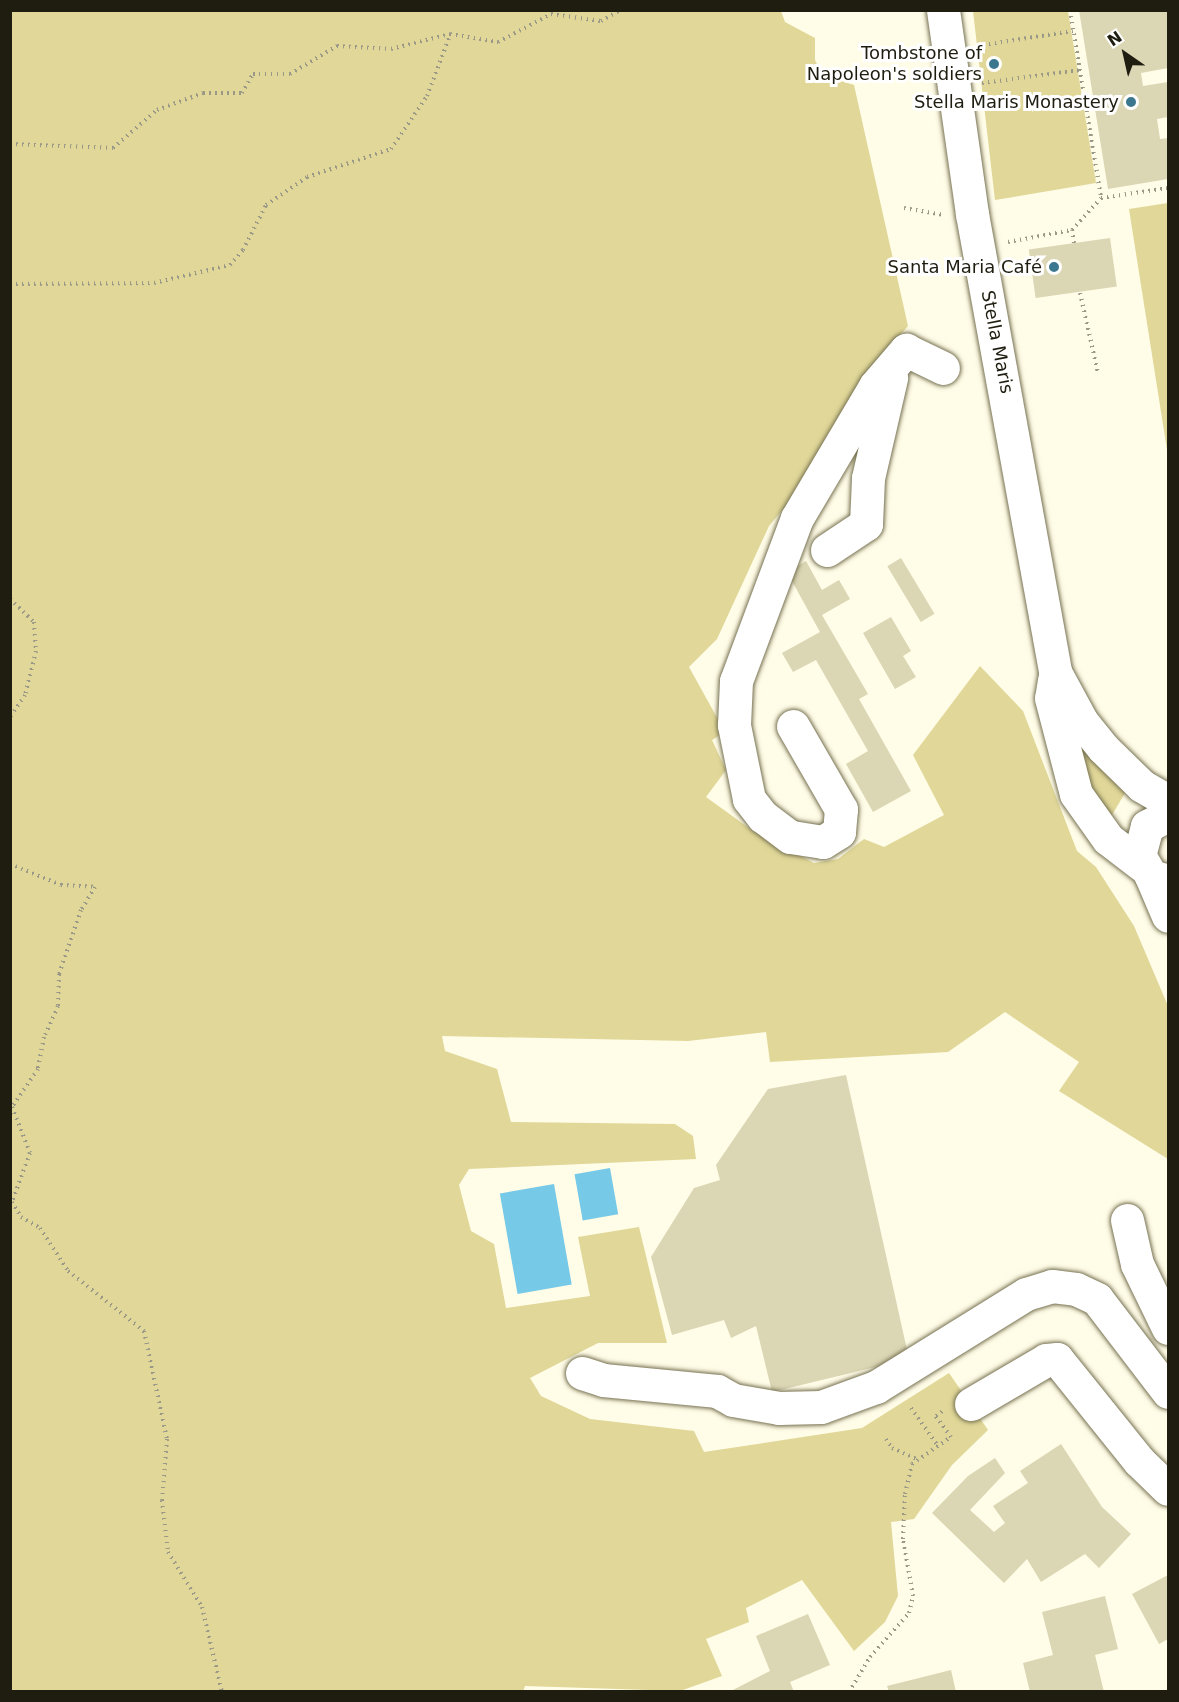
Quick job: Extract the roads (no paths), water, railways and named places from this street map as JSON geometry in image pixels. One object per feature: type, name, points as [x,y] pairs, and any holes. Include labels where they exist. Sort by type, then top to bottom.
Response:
[{"type":"street","name":"Stella Maris","points":[[944,10],[972,214],[1055,672],[1082,722],[1103,748],[1142,786],[1168,801]]},
{"type":"street","points":[[793,726],[842,809],[839,832],[823,842],[790,837],[763,817],[749,799],[734,725],[736,681],[746,644],[797,518],[874,386],[896,358],[906,350],[943,368]]},
{"type":"street","points":[[827,550],[866,524],[870,467],[896,358]]},
{"type":"street","name":"Stella Maris","points":[[1055,672],[1051,698],[1076,794],[1108,839],[1154,874]]},
{"type":"street","points":[[1168,815],[1147,826],[1140,840],[1168,916]]},
{"type":"street","points":[[1127,1220],[1137,1264],[1168,1328]]},
{"type":"street","points":[[582,1372],[603,1380],[717,1391],[733,1400],[779,1408],[821,1407],[876,1387],[1017,1299],[1052,1286],[1076,1288],[1097,1299],[1168,1392]]},
{"type":"street","points":[[971,1404],[1046,1360],[1057,1359],[1139,1461],[1168,1489]]},
{"type":"water","points":[[610,1168],[618,1214],[583,1221],[575,1174]]},
{"type":"water","points":[[554,1184],[572,1284],[518,1294],[500,1194]]},
{"type":"place","name":"Tombstone of Napoleon's soldiers","points":[[994,64]]},
{"type":"place","name":"Stella Maris Monastery","points":[[1131,102]]},
{"type":"place","name":"Santa Maria Café","points":[[1054,267]]}]
